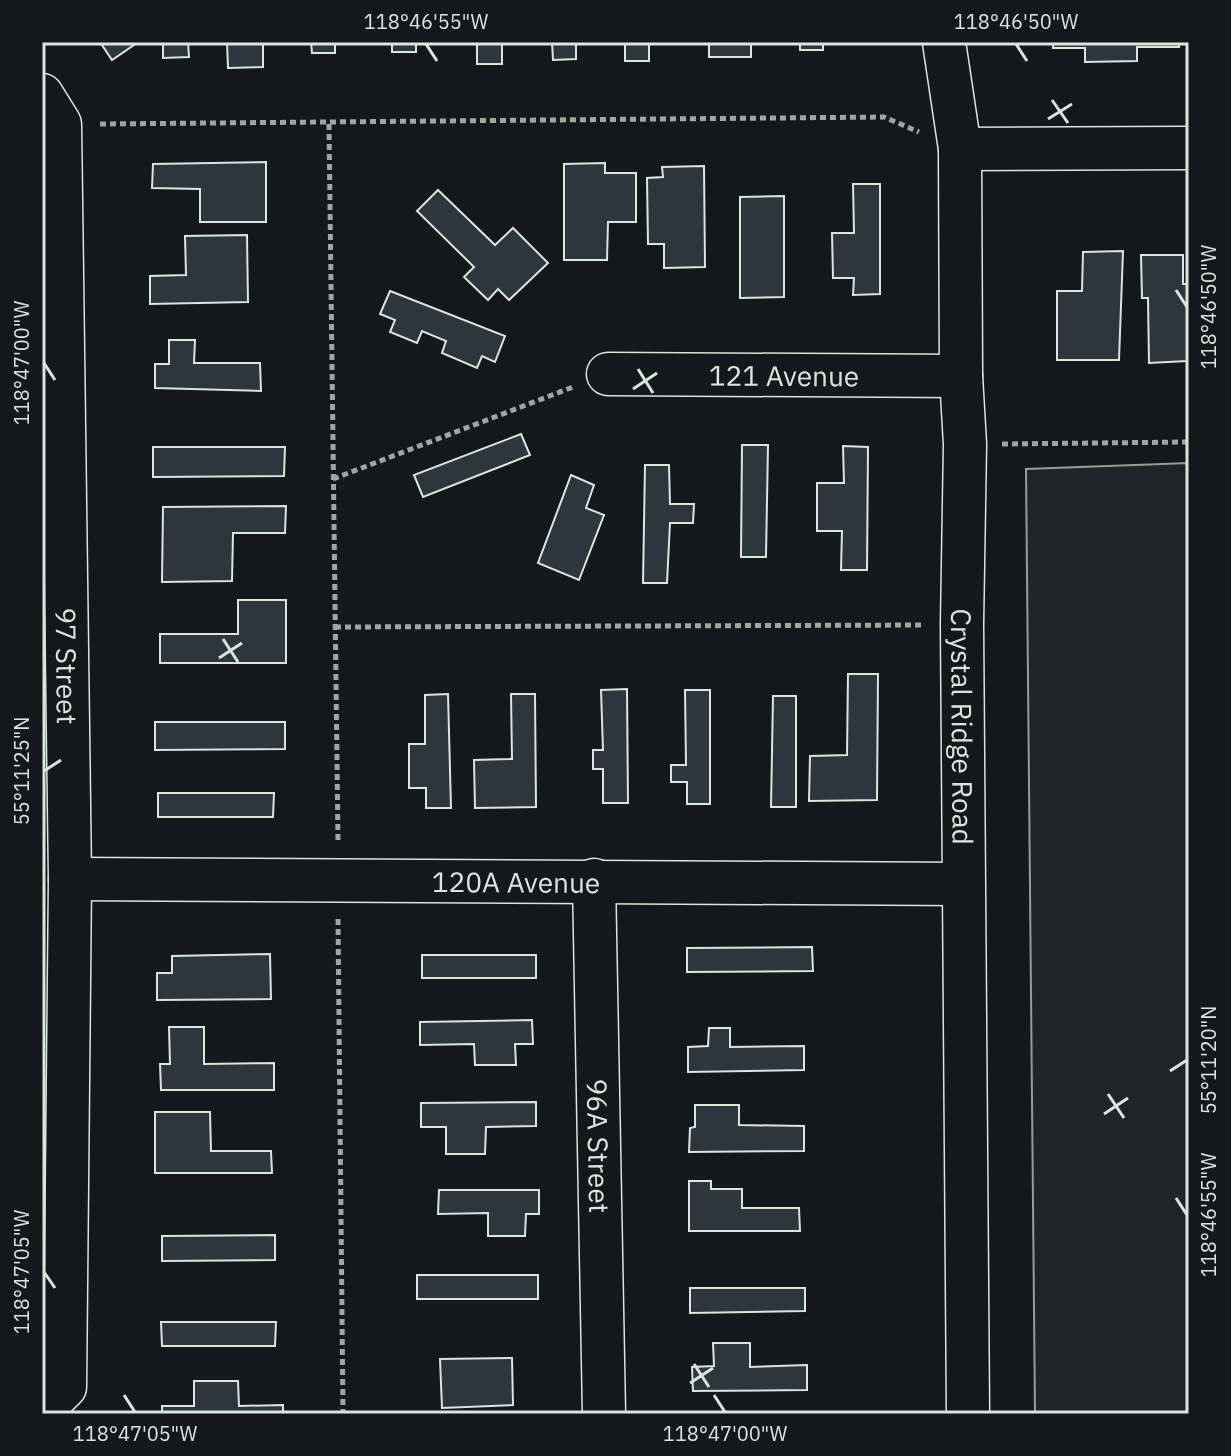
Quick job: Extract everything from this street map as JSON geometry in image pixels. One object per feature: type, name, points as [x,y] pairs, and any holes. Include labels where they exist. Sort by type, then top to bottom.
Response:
[{"type":"street","name":"Crystal Ridge Road","points":[[944,42],[960,149],[961,376],[965,444],[962,624],[968,1414]]},
{"type":"street","name":"97 Street","points":[[51,110],[70,879],[54,1398]]},
{"type":"street","points":[[960,149],[1189,148]]},
{"type":"street","name":"121 Avenue","points":[[608,374],[961,376]]},
{"type":"street","name":"120A Avenue","points":[[70,879],[963,884]]},
{"type":"street","name":"96A Street","points":[[594,880],[604,1414]]},
{"type":"path","points":[[51,110],[329,124],[884,117],[960,149]]},
{"type":"path","points":[[329,124],[343,1414]]},
{"type":"path","points":[[333,479],[608,374]]},
{"type":"path","points":[[965,444],[1189,442]]},
{"type":"path","points":[[335,627],[962,624]]},
{"type":"shaded area","points":[[1189,463],[1189,1414],[1035,1414],[1026,469]]},
{"type":"building","points":[[100,42],[132,42],[134,45],[112,60]]},
{"type":"building","points":[[163,42],[188,42],[189,57],[163,58]]},
{"type":"building","points":[[227,42],[263,42],[263,67],[228,68]]},
{"type":"building","points":[[311,42],[335,42],[335,53],[312,53]]},
{"type":"building","points":[[392,42],[416,42],[416,52],[392,52]]},
{"type":"building","points":[[477,42],[502,42],[502,64],[477,64]]},
{"type":"building","points":[[552,42],[576,42],[576,59],[553,60]]},
{"type":"building","points":[[625,42],[649,42],[649,61],[625,61]]},
{"type":"building","points":[[709,42],[751,42],[751,57],[709,57]]},
{"type":"building","points":[[800,42],[823,42],[823,50],[800,50]]},
{"type":"building","points":[[1053,42],[1179,42],[1179,47],[1137,47],[1137,61],[1085,62],[1085,48],[1053,48]]},
{"type":"building","points":[[266,162],[266,222],[200,222],[200,189],[152,188],[153,164]]},
{"type":"building","points":[[605,163],[605,173],[636,173],[636,222],[608,222],[607,260],[564,260],[564,164]]},
{"type":"building","points":[[704,166],[705,267],[664,268],[664,244],[648,244],[647,178],[663,177],[662,167]]},
{"type":"building","points":[[853,184],[880,184],[880,294],[853,295],[854,278],[833,278],[832,233],[854,233]]},
{"type":"building","points":[[438,190],[495,245],[513,228],[548,263],[509,300],[498,289],[488,300],[464,277],[474,267],[417,211]]},
{"type":"building","points":[[784,196],[784,297],[740,298],[740,197]]},
{"type":"building","points":[[247,235],[248,302],[150,304],[150,276],[186,275],[185,236]]},
{"type":"building","points":[[1123,251],[1119,360],[1057,360],[1057,291],[1082,291],[1083,252]]},
{"type":"building","points":[[1141,255],[1183,255],[1183,284],[1189,284],[1187,361],[1149,363],[1148,298],[1142,298]]},
{"type":"building","points":[[390,291],[505,336],[495,362],[482,356],[477,368],[442,353],[446,341],[422,331],[417,343],[390,332],[395,320],[380,314]]},
{"type":"building","points":[[169,340],[195,340],[194,363],[260,363],[261,391],[155,388],[155,364],[169,364]]},
{"type":"building","points":[[521,434],[530,455],[423,497],[414,475]]},
{"type":"building","points":[[742,445],[768,445],[766,557],[741,557]]},
{"type":"building","points":[[843,446],[868,447],[867,570],[841,570],[842,531],[817,531],[817,483],[844,483]]},
{"type":"building","points":[[153,447],[285,447],[284,476],[153,477]]},
{"type":"building","points":[[645,465],[669,465],[670,504],[694,504],[693,523],[670,523],[667,583],[643,583]]},
{"type":"building","points":[[571,475],[594,485],[586,508],[604,515],[579,580],[538,563]]},
{"type":"building","points":[[286,506],[285,533],[233,533],[232,581],[162,582],[163,507]]},
{"type":"building","points":[[238,600],[286,600],[286,663],[160,663],[160,634],[238,634]]},
{"type":"building","points":[[848,674],[878,674],[877,800],[809,801],[810,756],[847,755]]},
{"type":"building","points":[[627,689],[628,803],[603,803],[603,769],[593,769],[593,750],[603,750],[601,690]]},
{"type":"building","points":[[685,690],[710,690],[710,804],[687,804],[687,782],[671,782],[671,765],[686,765]]},
{"type":"building","points":[[448,694],[451,808],[426,808],[426,788],[409,788],[409,744],[425,744],[425,695]]},
{"type":"building","points":[[511,694],[535,694],[536,807],[475,808],[474,760],[512,759]]},
{"type":"building","points":[[773,696],[796,696],[796,807],[771,807]]},
{"type":"building","points":[[155,722],[285,722],[285,749],[155,750]]},
{"type":"building","points":[[158,793],[274,793],[273,817],[158,817]]},
{"type":"building","points":[[812,947],[813,971],[687,972],[687,948]]},
{"type":"building","points":[[270,954],[271,999],[157,1000],[157,973],[172,973],[172,956]]},
{"type":"building","points":[[422,955],[536,955],[536,978],[422,978]]},
{"type":"building","points":[[532,1020],[533,1044],[515,1044],[516,1065],[475,1065],[474,1044],[420,1045],[420,1022]]},
{"type":"building","points":[[169,1027],[204,1027],[204,1064],[274,1063],[274,1090],[161,1090],[160,1064],[170,1064]]},
{"type":"building","points":[[709,1028],[730,1028],[730,1047],[804,1046],[804,1070],[688,1072],[688,1047],[708,1046]]},
{"type":"building","points":[[536,1102],[536,1126],[486,1127],[485,1154],[446,1154],[446,1127],[421,1127],[421,1103]]},
{"type":"building","points":[[695,1105],[739,1105],[739,1125],[804,1126],[804,1151],[689,1152],[690,1128],[695,1127]]},
{"type":"building","points":[[155,1112],[210,1112],[211,1151],[271,1151],[272,1173],[155,1173]]},
{"type":"building","points":[[689,1181],[711,1181],[711,1189],[742,1189],[742,1208],[799,1208],[800,1231],[689,1231]]},
{"type":"building","points":[[439,1190],[539,1190],[539,1214],[526,1214],[525,1236],[488,1236],[488,1213],[438,1214]]},
{"type":"building","points":[[275,1235],[275,1260],[162,1261],[162,1236]]},
{"type":"building","points":[[417,1275],[538,1275],[538,1299],[417,1299]]},
{"type":"building","points":[[690,1288],[805,1288],[805,1311],[690,1313]]},
{"type":"building","points":[[161,1322],[276,1322],[275,1346],[162,1346]]},
{"type":"building","points":[[713,1343],[750,1343],[750,1367],[807,1365],[807,1390],[693,1391],[692,1367],[714,1366]]},
{"type":"building","points":[[512,1358],[513,1405],[442,1408],[440,1359]]},
{"type":"building","points":[[194,1381],[238,1381],[239,1406],[283,1405],[283,1414],[162,1414],[162,1406],[194,1406]]}]
